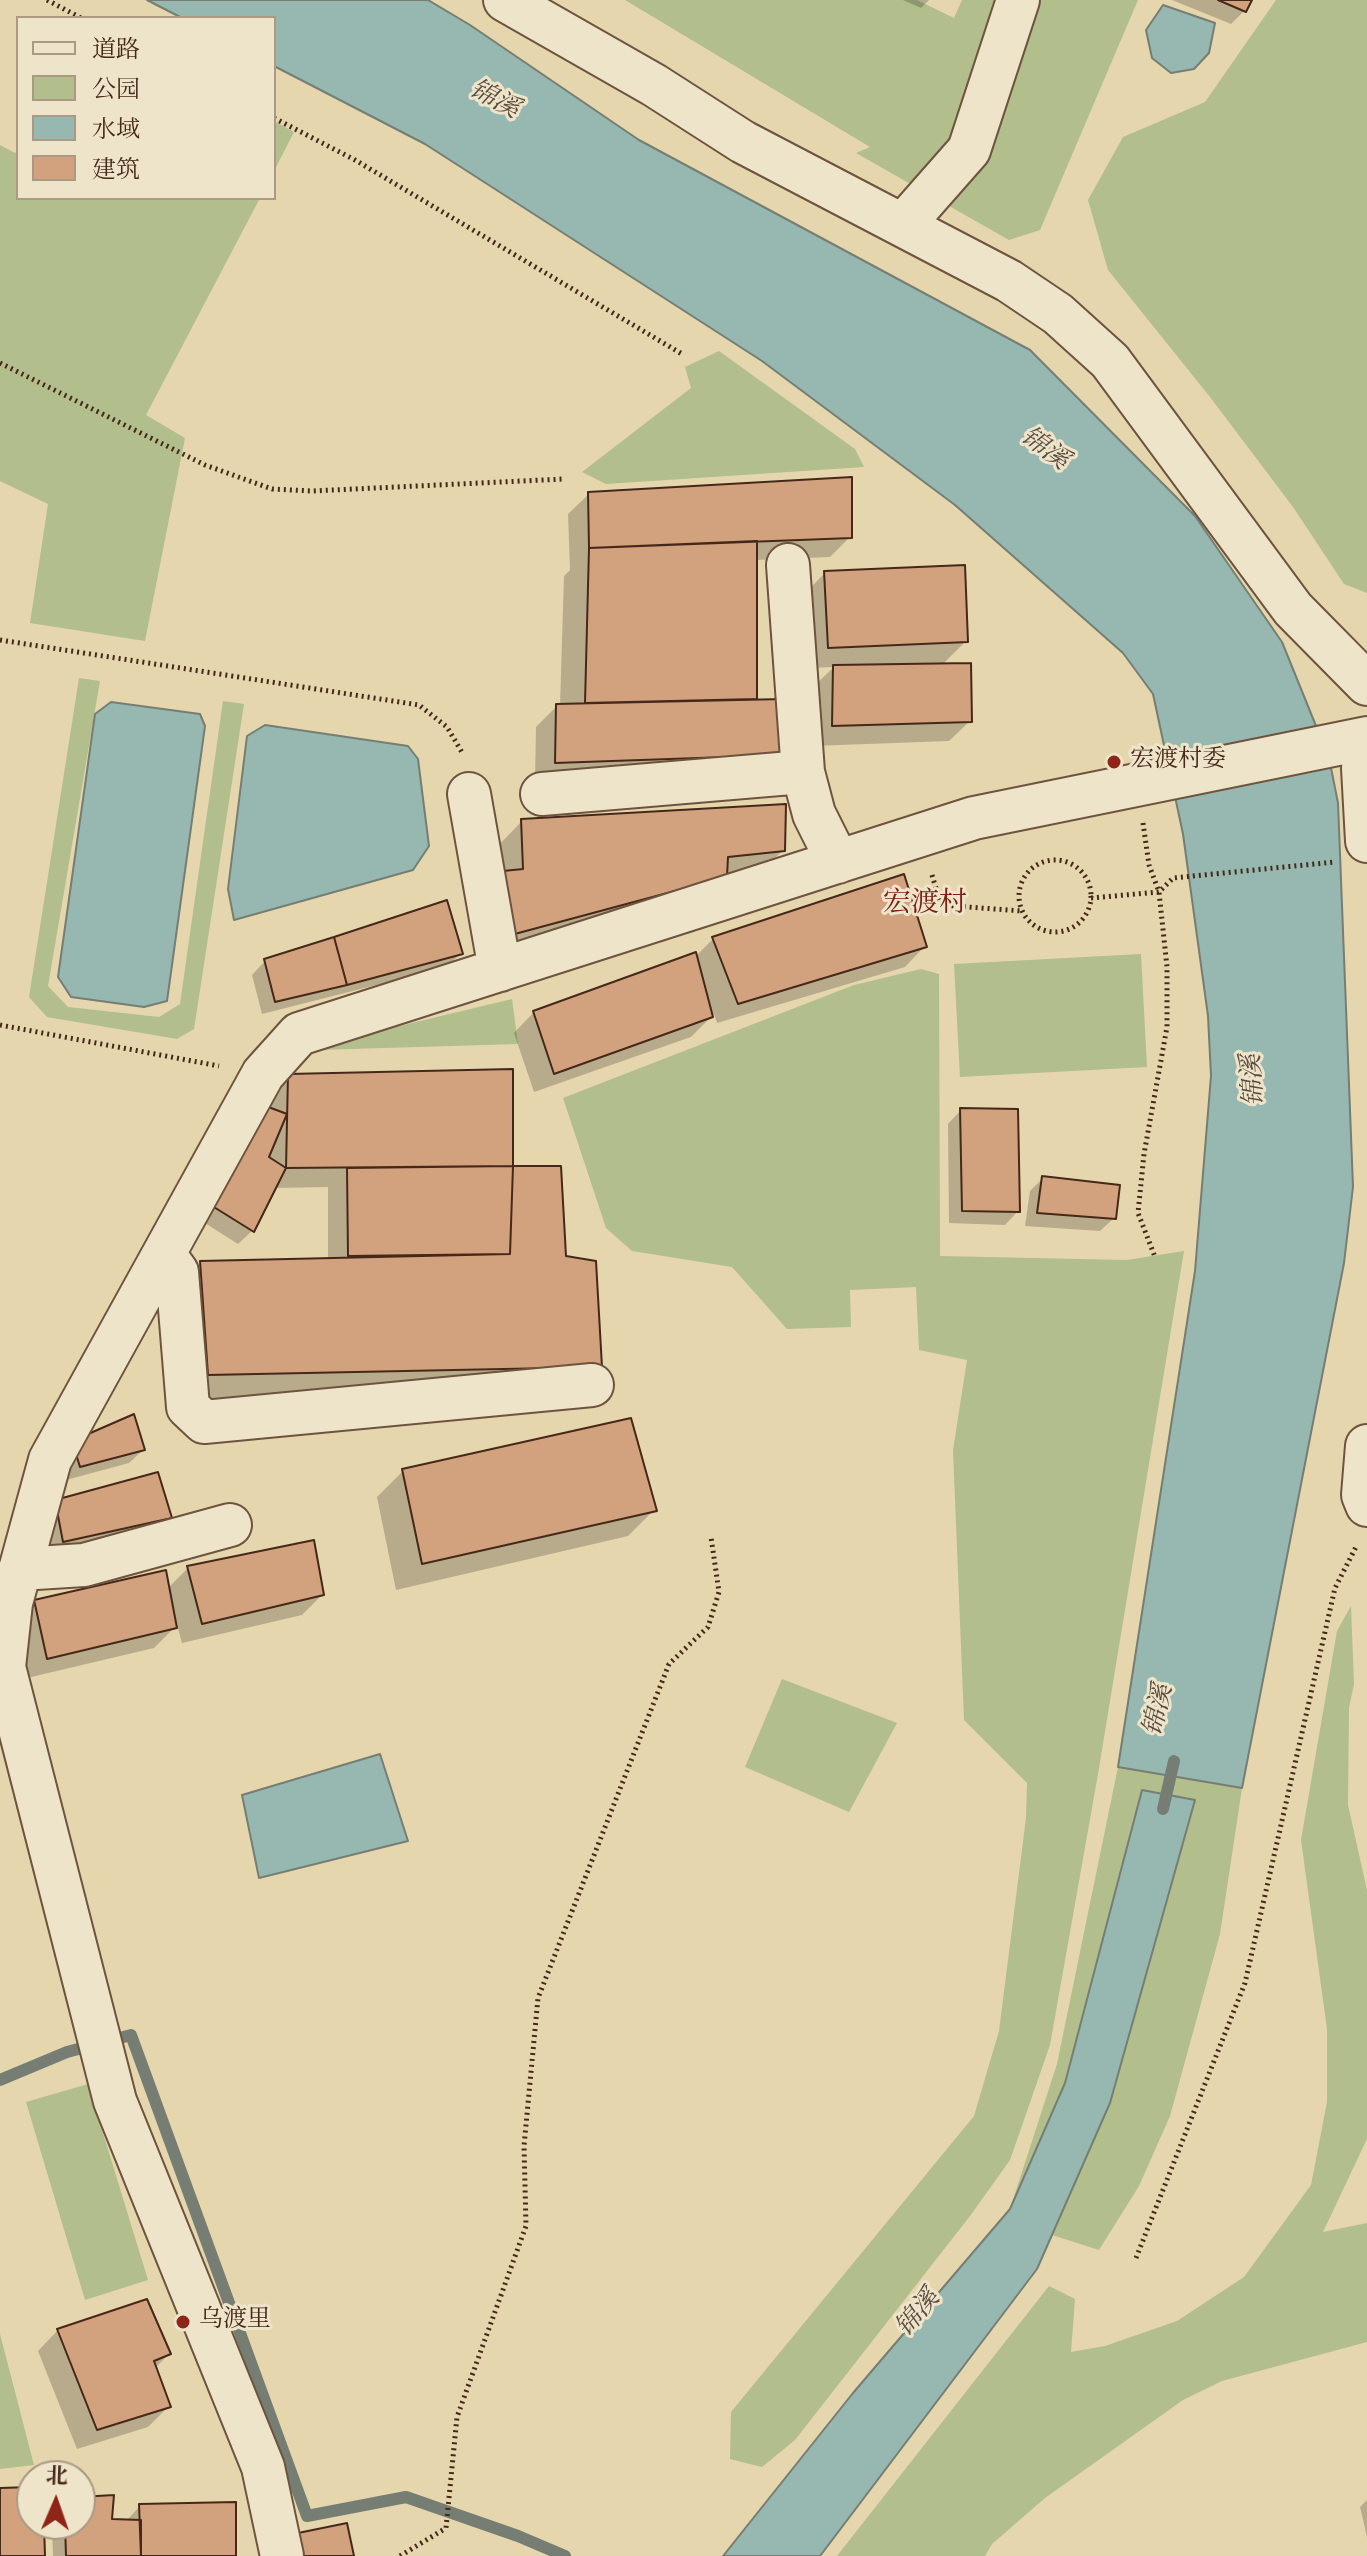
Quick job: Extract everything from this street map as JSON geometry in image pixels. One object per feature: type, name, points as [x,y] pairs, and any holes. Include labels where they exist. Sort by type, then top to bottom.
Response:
[{"type":"street","points":[[505,0],[654,85],[743,142],[1009,281],[1058,314],[1110,361],[1293,609],[1367,684]]},
{"type":"street","points":[[903,225],[969,150],[1018,0]]},
{"type":"street","points":[[788,565],[803,772],[814,814],[838,862]]},
{"type":"street","points":[[282,2556],[263,2467],[115,2101],[2,1667],[11,1603],[50,1460],[263,1074],[299,1034],[974,818],[1367,738]]},
{"type":"street","points":[[1352,852],[1367,754]]},
{"type":"street","points":[[542,794],[803,772]]},
{"type":"street","points":[[469,794],[500,970]]},
{"type":"street","points":[[164,1254],[177,1272],[188,1407],[204,1422],[592,1385]]},
{"type":"street","points":[[1364,1521],[1367,1446]]},
{"type":"street","points":[[20,1569],[84,1565],[230,1525]]},
{"type":"path","points":[[47,0],[77,16]]},
{"type":"path","points":[[276,119],[355,160],[682,354]]},
{"type":"path","points":[[0,363],[205,465],[272,489],[312,491],[564,479]]},
{"type":"path","points":[[0,640],[419,705],[447,727],[465,757],[469,794]]},
{"type":"path","points":[[1137,787],[1149,865],[1159,892],[1167,967],[1167,1027],[1144,1154],[1138,1213],[1155,1257]]},
{"type":"path","points":[[921,835],[941,905],[1022,911]]},
{"type":"path","points":[[1091,898],[1159,892],[1173,878],[1352,852]]},
{"type":"path","points":[[1054,860],[1076,867],[1090,886],[1088,910],[1072,928],[1049,932],[1038,928],[1022,911],[1020,888],[1024,877],[1042,862],[1054,860]]},
{"type":"path","points":[[0,1025],[263,1074]]},
{"type":"path","points":[[1136,2258],[1245,1983],[1335,1588],[1364,1521]]},
{"type":"path","points":[[400,2556],[446,2528],[457,2417],[526,2226],[524,2146],[538,1998],[669,1664],[708,1627],[719,1592],[711,1537]]},
{"type":"green space","points":[[625,0],[917,0],[954,18],[962,0],[1138,0],[1040,230],[1009,240],[856,153],[870,147]]},
{"type":"green space","points":[[1276,0],[1367,0],[1367,593],[1344,584],[1293,507],[1108,270],[1088,200],[1123,137],[1205,102]]},
{"type":"green space","points":[[276,122],[294,132],[276,167]]},
{"type":"green space","points":[[0,145],[16,152],[16,200],[259,200],[146,415],[185,438],[145,641],[30,623],[48,504],[0,481]]},
{"type":"green space","points":[[719,351],[855,449],[864,467],[606,484],[582,472],[691,388],[685,367]]},
{"type":"green space","points":[[79,678],[100,681],[48,986],[68,1007],[159,1017],[180,1004],[223,701],[244,704],[194,1029],[177,1039],[47,1017],[29,997]]},
{"type":"green space","points":[[1141,954],[1147,1067],[960,1077],[954,964]]},
{"type":"green space","points":[[921,969],[939,974],[940,1256],[1127,1260],[1184,1251],[1050,2045],[1010,2160],[795,2440],[762,2467],[730,2459],[731,2412],[974,2116],[999,2031],[1026,1818],[1027,1783],[964,1720],[953,1450],[967,1360],[919,1350],[916,1287],[850,1290],[851,1327],[787,1329],[732,1267],[632,1251],[606,1228],[563,1098],[854,985]]},
{"type":"green space","points":[[512,999],[518,1044],[317,1050],[370,1033]]},
{"type":"green space","points":[[1351,1606],[1354,1684],[1349,1708],[1348,1805],[1367,1890],[1367,2139],[1323,2232],[1367,2223],[1367,2342],[1222,2381],[1183,2400],[1045,2498],[992,2544],[985,2556],[837,2556],[1049,2286],[1075,2299],[1071,2352],[1105,2346],[1177,2321],[1244,2277],[1311,2185],[1327,2102],[1327,2029],[1301,1840],[1337,1631]]},
{"type":"green space","points":[[782,1679],[897,1723],[849,1812],[745,1767]]},
{"type":"green space","points":[[1118,1767],[1242,1788],[1220,1934],[1170,2116],[1139,2186],[1099,2250],[1052,2235],[1110,2103],[1142,1791],[1065,2083],[1010,2209],[1057,2064]]},
{"type":"green space","points":[[88,2084],[148,2280],[85,2300],[26,2102]]},
{"type":"green space","points":[[0,2334],[33,2460],[16,2460],[16,2467],[0,2469]]},
{"type":"water","points":[[147,0],[428,0],[639,140],[1030,350],[1195,516],[1282,642],[1329,758],[1338,803],[1353,1187],[1344,1263],[1242,1788],[1118,1767],[1195,1271],[1211,1076],[1208,1016],[1183,834],[1153,694],[1123,653],[955,505],[762,361],[425,144],[276,67],[276,16],[178,16]]},
{"type":"water","points":[[1163,5],[1215,23],[1209,53],[1194,69],[1171,73],[1152,58],[1146,30]]},
{"type":"water","points":[[111,702],[200,714],[205,726],[167,1001],[144,1007],[71,997],[58,977],[95,714]]},
{"type":"water","points":[[265,725],[408,746],[418,759],[429,846],[413,870],[234,920],[228,889],[247,736]]},
{"type":"water","points":[[380,1754],[408,1841],[259,1878],[242,1795]]},
{"type":"water","points":[[1142,1790],[1195,1800],[1110,2103],[1037,2269],[820,2556],[723,2556],[853,2393],[1010,2209],[1065,2083]]},
{"type":"building","points":[[1218,0],[1252,0],[1246,12]]},
{"type":"building","points":[[852,477],[852,538],[589,548],[588,492]]},
{"type":"building","points":[[757,541],[757,699],[585,703],[589,548]]},
{"type":"building","points":[[965,565],[968,642],[828,648],[824,571]]},
{"type":"building","points":[[971,663],[972,722],[832,726],[833,665]]},
{"type":"building","points":[[784,699],[784,755],[555,763],[556,704]]},
{"type":"building","points":[[786,804],[785,851],[728,857],[727,877],[511,935],[503,871],[523,869],[521,819]]},
{"type":"building","points":[[904,874],[927,947],[738,1004],[712,937]]},
{"type":"building","points":[[447,900],[463,954],[347,985],[334,937]]},
{"type":"building","points":[[334,937],[347,985],[275,1002],[264,959]]},
{"type":"building","points":[[696,952],[713,1017],[554,1074],[533,1011]]},
{"type":"building","points":[[513,1069],[513,1166],[286,1168],[288,1074]]},
{"type":"building","points":[[263,1105],[287,1114],[269,1157],[286,1168],[254,1232],[209,1204]]},
{"type":"building","points":[[960,1108],[1018,1109],[1020,1212],[962,1211]]},
{"type":"building","points":[[513,1166],[510,1254],[348,1256],[347,1168]]},
{"type":"building","points":[[513,1166],[561,1166],[566,1256],[596,1261],[602,1367],[208,1375],[200,1261],[510,1254]]},
{"type":"building","points":[[1042,1176],[1120,1185],[1116,1219],[1037,1213]]},
{"type":"building","points":[[134,1414],[145,1450],[80,1467],[72,1441]]},
{"type":"building","points":[[631,1418],[657,1511],[422,1564],[402,1469]]},
{"type":"building","points":[[158,1472],[172,1518],[63,1542],[55,1500]]},
{"type":"building","points":[[314,1540],[324,1595],[202,1624],[187,1566]]},
{"type":"building","points":[[166,1570],[177,1628],[47,1659],[34,1600]]},
{"type":"building","points":[[147,2299],[171,2354],[154,2361],[171,2407],[97,2430],[57,2329]]},
{"type":"building","points":[[0,2488],[16,2488],[16,2540],[44,2540],[45,2556],[0,2556]]},
{"type":"building","points":[[114,2495],[112,2519],[141,2520],[141,2556],[66,2556],[66,2540],[96,2540],[96,2496]]},
{"type":"building","points":[[236,2502],[236,2556],[141,2556],[139,2504]]},
{"type":"building","points":[[347,2523],[354,2556],[302,2556],[298,2533]]},
{"type":"waterway","name":"锦溪","points":[[1163,1809],[1174,1761]]},
{"type":"waterway","points":[[0,2080],[67,2052],[131,2035],[307,2516],[406,2497],[565,2556]]},
{"type":"place","name":"宏渡村委","points":[[1114,762]]},
{"type":"place","name":"乌渡里","points":[[183,2322]]},
{"type":"district","name":"宏渡村","points":[[925,906]]}]
